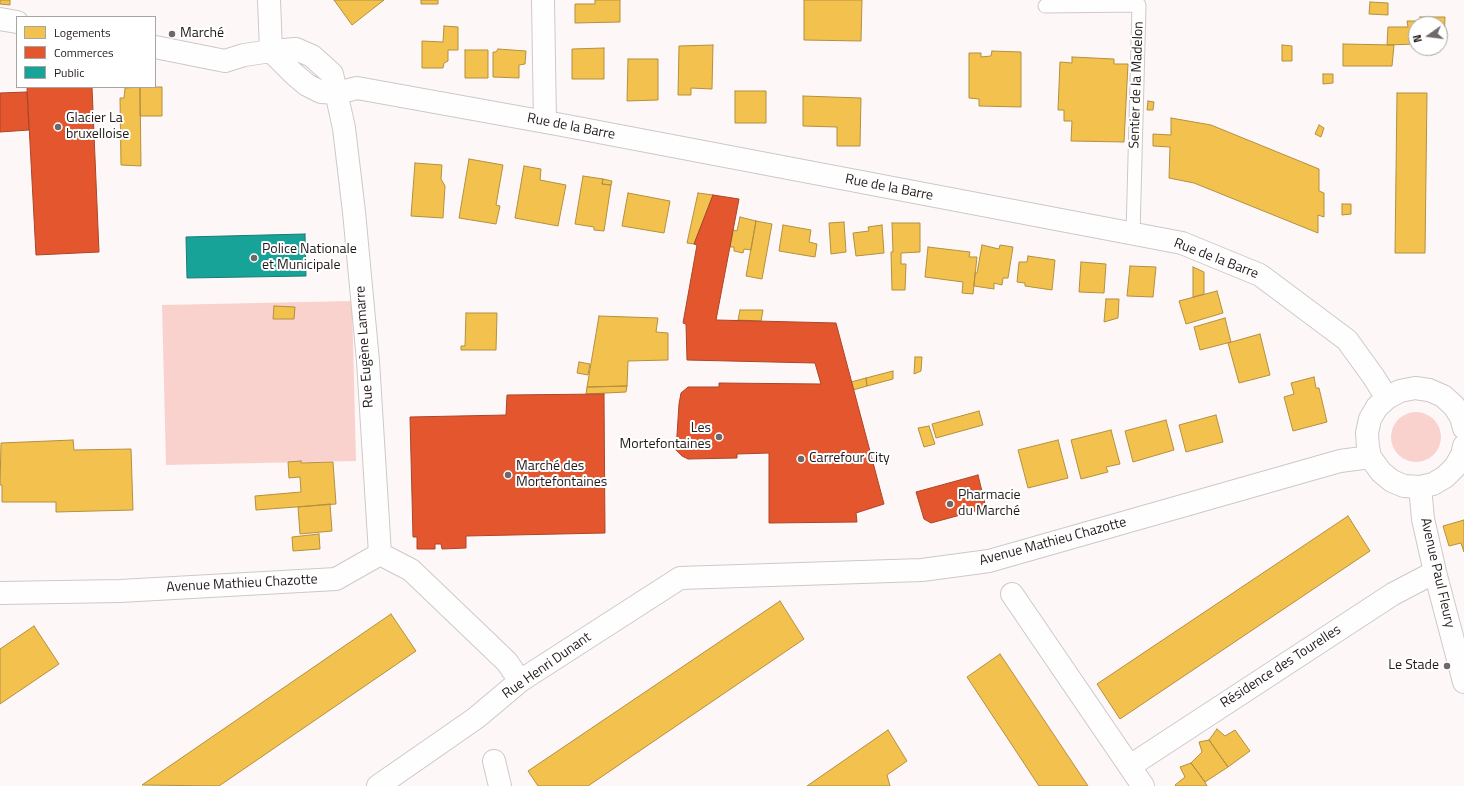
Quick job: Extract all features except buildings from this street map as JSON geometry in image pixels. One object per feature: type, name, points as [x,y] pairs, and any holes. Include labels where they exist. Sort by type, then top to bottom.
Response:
[{"type":"street","points":[[269,0],[272,51]]},
{"type":"street","points":[[543,0],[545,122]]},
{"type":"street","points":[[0,20],[16,22]]},
{"type":"street","points":[[156,47],[225,61],[244,55],[296,49],[312,56],[332,74],[337,93]]},
{"type":"street","name":"Rue de la Barre","points":[[337,93],[357,88],[545,122],[1182,243],[1260,275],[1347,340],[1387,398]]},
{"type":"street","name":"Rue Eugène Lamarre","points":[[337,93],[344,128],[354,212],[368,361],[380,554]]},
{"type":"street","points":[[1463,453],[1455,467],[1445,477],[1433,484],[1420,487],[1404,486],[1392,481],[1381,472],[1370,457],[1367,433],[1370,419],[1377,407],[1387,398],[1400,391],[1415,388],[1429,390],[1459,404],[1464,428]]},
{"type":"street","name":"Avenue Mathieu Chazotte","points":[[680,578],[922,570],[989,561],[1340,461],[1370,457]]},
{"type":"street","name":"Avenue Paul Fleury","points":[[1420,487],[1423,519],[1435,572],[1464,682]]},
{"type":"street","points":[[380,554],[411,570],[507,662],[520,681]]},
{"type":"street","name":"Avenue Mathieu Chazotte","points":[[0,593],[120,591],[336,579],[380,554]]},
{"type":"street","name":"Résidence des Tourelles","points":[[1130,766],[1393,594],[1435,572]]},
{"type":"street","name":"Rue Henri Dunant","points":[[378,786],[476,718],[520,681],[680,578]]},
{"type":"street","points":[[1012,594],[1143,786]]},
{"type":"street","points":[[494,761],[500,786]]},
{"type":"lane","name":"Sentier de la Madelon","points":[[1045,6],[1139,5],[1133,234]]},
{"type":"shaded area","points":[[352,301],[356,461],[166,465],[162,305]]},
{"type":"shaded area","points":[[1416,412],[1426,414],[1434,419],[1439,427],[1441,437],[1439,447],[1434,455],[1426,460],[1416,462],[1406,460],[1398,455],[1393,447],[1391,437],[1393,427],[1398,419],[1406,414]]},
{"type":"place","name":"Marché","points":[[172,34]]},
{"type":"place","name":"Glacier La bruxelloise","points":[[58,127]]},
{"type":"place","name":"Police Nationale et Municipale","points":[[254,258]]},
{"type":"place","name":"Les Mortefontaines","points":[[719,437]]},
{"type":"place","name":"Carrefour City","points":[[801,459]]},
{"type":"place","name":"Marché des Mortefontaines","points":[[508,475]]},
{"type":"place","name":"Pharmacie du Marché","points":[[950,504]]},
{"type":"place","name":"Le Stade","points":[[1447,666]]}]
